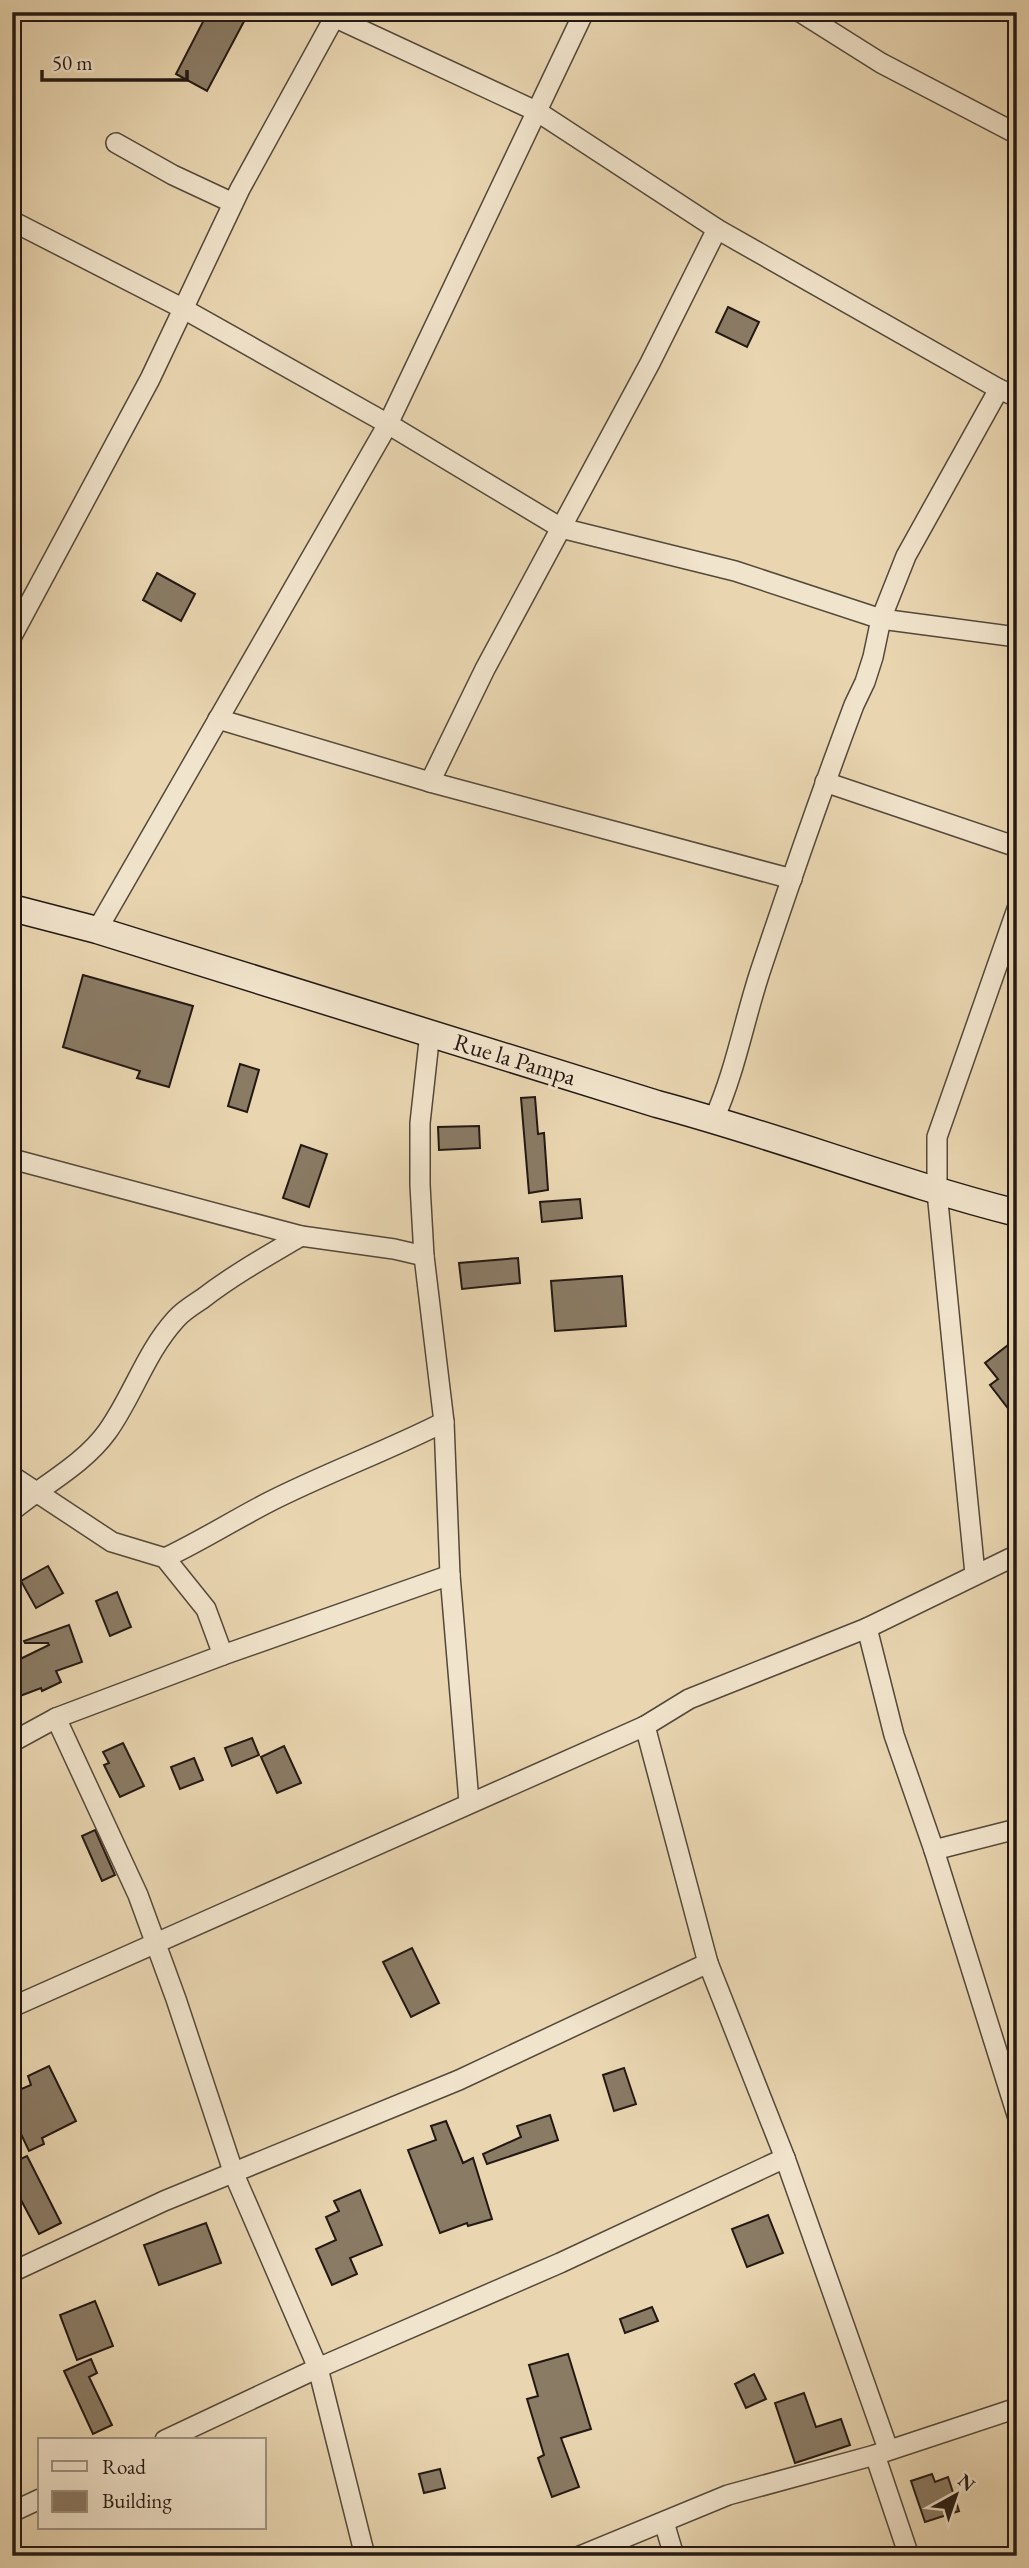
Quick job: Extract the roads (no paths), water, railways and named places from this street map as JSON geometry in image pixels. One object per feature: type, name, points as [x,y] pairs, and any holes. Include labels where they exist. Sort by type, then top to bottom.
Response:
[{"type":"street","points":[[97,930],[388,425],[584,12]]},
{"type":"street","points":[[800,12],[881,63],[1017,134]]},
{"type":"street","points":[[12,636],[150,379],[233,203],[329,15],[538,112],[717,229],[1008,393],[906,556],[881,619],[865,682],[799,853],[727,1087],[714,1119]]},
{"type":"street","points":[[116,143],[173,175],[233,203]]},
{"type":"street","points":[[12,221],[182,308],[388,425],[561,528],[736,571],[881,619],[1017,637]]},
{"type":"street","points":[[430,782],[485,670],[650,363],[717,229]]},
{"type":"street","points":[[218,719],[430,782],[792,879]]},
{"type":"street","points":[[825,782],[1017,847]]},
{"type":"street","name":"Rue la Pampa","points":[[12,908],[97,930],[657,1104],[714,1119],[937,1192],[1017,1213]]},
{"type":"street","points":[[975,1574],[937,1192],[937,1137],[1017,909]]},
{"type":"street","points":[[430,1032],[419,1124],[424,1256],[444,1422],[450,1575],[469,1802]]},
{"type":"street","points":[[12,1159],[301,1236],[424,1256]]},
{"type":"street","points":[[12,1511],[66,1472],[105,1435],[121,1410],[148,1355],[178,1317],[237,1273],[301,1236]]},
{"type":"street","points":[[165,1558],[198,1543],[270,1502],[444,1422]]},
{"type":"street","points":[[12,1476],[112,1542],[165,1558],[206,1609],[223,1655]]},
{"type":"street","points":[[12,2007],[645,1726],[688,1699],[867,1628],[1017,1555]]},
{"type":"street","points":[[12,1742],[56,1718],[223,1655],[450,1575]]},
{"type":"street","points":[[867,1628],[894,1735],[934,1850],[1017,2115]]},
{"type":"street","points":[[56,1718],[138,1895],[176,1998],[234,2174],[318,2368],[365,2556]]},
{"type":"street","points":[[645,1726],[708,1963],[785,2158],[882,2452],[909,2556]]},
{"type":"street","points":[[934,1850],[1017,1829]]},
{"type":"street","points":[[12,2272],[164,2201],[459,2080],[708,1963]]},
{"type":"street","points":[[169,2438],[318,2368],[560,2263],[785,2158]]},
{"type":"street","points":[[580,2556],[727,2495],[882,2452],[1017,2408]]},
{"type":"street","points":[[12,2512],[38,2500]]},
{"type":"street","points":[[664,2522],[674,2556]]}]
